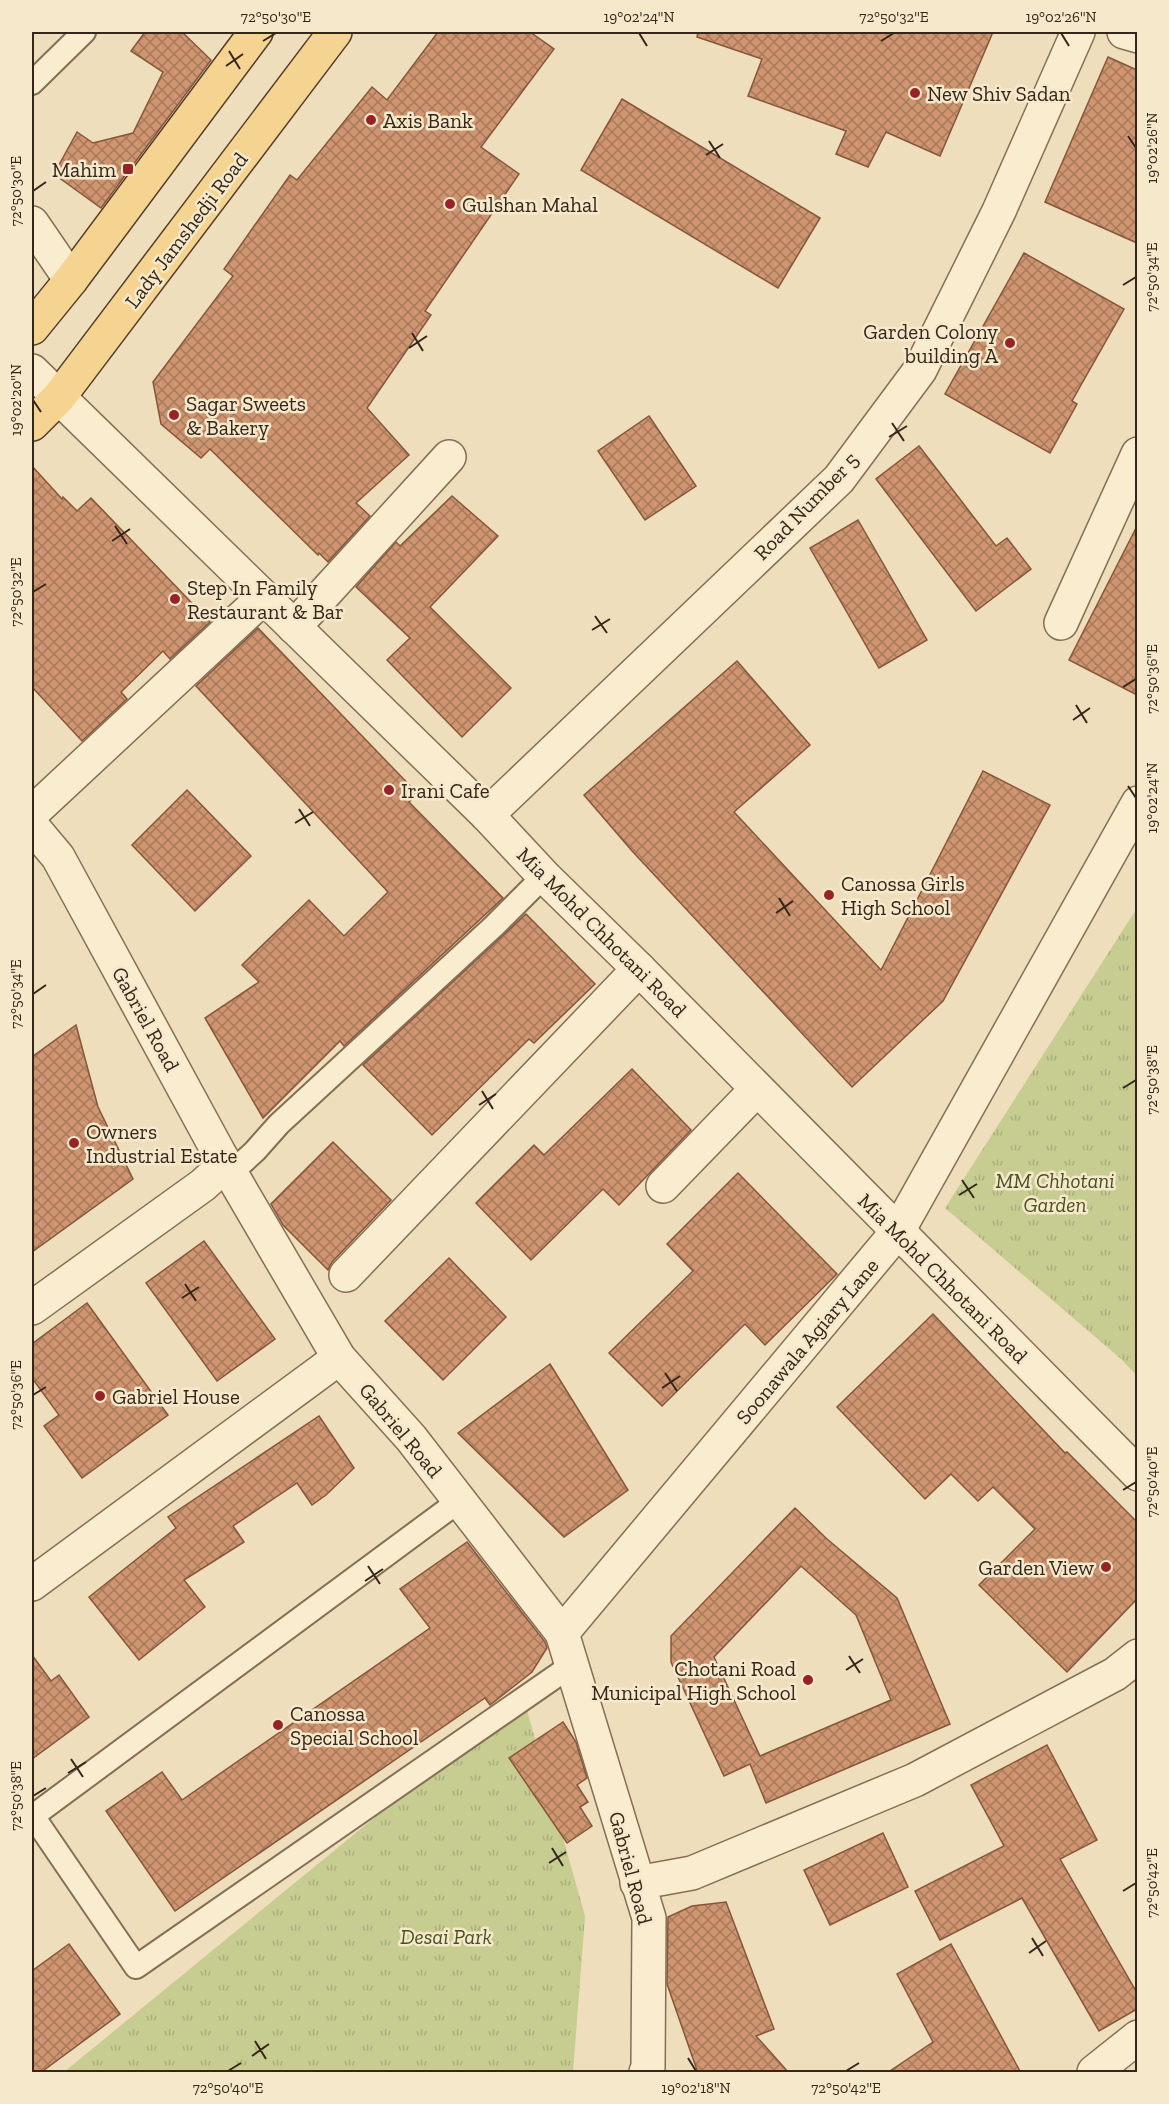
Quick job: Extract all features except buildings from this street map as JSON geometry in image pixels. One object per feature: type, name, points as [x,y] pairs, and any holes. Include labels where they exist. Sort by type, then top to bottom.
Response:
[{"type":"main road","points":[[32,328],[71,280],[256,32]]},
{"type":"main road","name":"Lady Jamshedji Road","points":[[32,424],[59,397],[335,32]]},
{"type":"street","name":"Road Number 5","points":[[487,815],[839,479],[920,370],[999,211],[1078,32]]},
{"type":"street","points":[[1124,32],[1137,36]]},
{"type":"street","points":[[32,223],[71,280]]},
{"type":"street","name":"Mia Mohd Chhotani Road","points":[[32,372],[487,815],[544,876],[639,969],[1137,1474]]},
{"type":"street","points":[[1061,622],[1137,454]]},
{"type":"street","points":[[294,627],[449,457]]},
{"type":"street","points":[[32,813],[264,597]]},
{"type":"street","name":"Soonawala Agiary Lane","points":[[562,1633],[898,1231],[1137,803]]},
{"type":"street","name":"Gabriel Road","points":[[32,826],[58,857],[228,1169],[339,1358],[411,1438],[562,1633],[649,1918],[648,2068],[646,2073]]},
{"type":"street","points":[[346,1275],[639,969]]},
{"type":"street","points":[[663,1186],[757,1089]]},
{"type":"street","points":[[32,1308],[202,1185],[228,1169]]},
{"type":"street","points":[[32,1584],[339,1358]]},
{"type":"street","points":[[637,1883],[692,1873],[915,1780],[1115,1674],[1137,1656]]},
{"type":"street","points":[[1094,2073],[1137,2037]]},
{"type":"lane","points":[[32,84],[84,32]]},
{"type":"lane","points":[[228,1169],[255,1150],[279,1124],[494,926],[544,876]]},
{"type":"lane","points":[[459,1501],[33,1816],[136,1967],[572,1665]]},
{"type":"green space","name":"MM Chhotani Garden","points":[[1137,908],[1137,1376],[1121,1359],[945,1208]]},
{"type":"green space","name":"Desai Park","points":[[523,1696],[585,1916],[573,2072],[64,2072]]},
{"type":"place","name":"New Shiv Sadan","points":[[915,93]]},
{"type":"place","name":"Axis Bank","points":[[371,120]]},
{"type":"place","name":"Mahim","points":[[128,169]]},
{"type":"place","name":"Gulshan Mahal","points":[[450,204]]},
{"type":"place","name":"Garden Colony building A","points":[[1010,343]]},
{"type":"place","name":"Sagar Sweets & Bakery","points":[[174,415]]},
{"type":"place","name":"Step In Family Restaurant & Bar","points":[[175,599]]},
{"type":"place","name":"Irani Cafe","points":[[389,790]]},
{"type":"place","name":"Canossa Girls High School","points":[[829,895]]},
{"type":"place","name":"Owners Industrial Estate","points":[[74,1143]]},
{"type":"place","name":"Gabriel House","points":[[100,1396]]},
{"type":"place","name":"Garden View","points":[[1106,1567]]},
{"type":"place","name":"Chotani Road Municipal High School","points":[[808,1680]]},
{"type":"place","name":"Canossa Special School","points":[[278,1725]]}]
